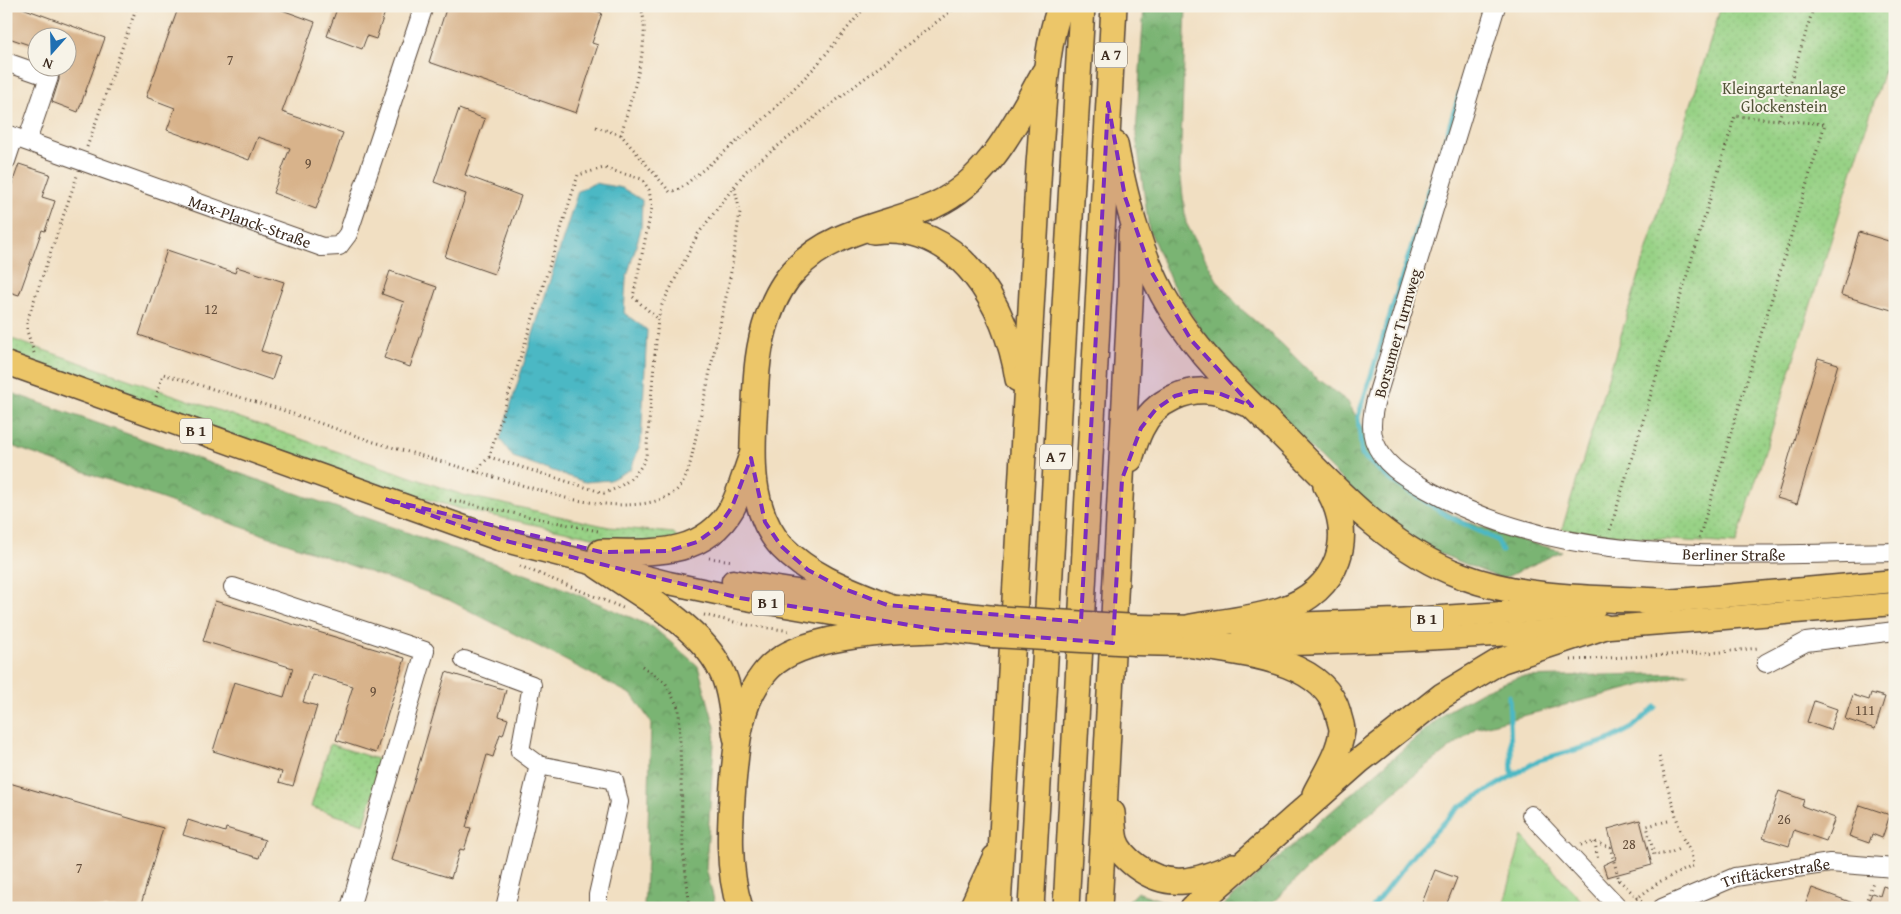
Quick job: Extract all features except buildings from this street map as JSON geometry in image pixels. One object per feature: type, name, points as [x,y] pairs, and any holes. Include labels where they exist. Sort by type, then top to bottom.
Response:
[{"type":"highway","points":[[998,908],[1039,164],[1048,67],[1056,17],[1061,6]]},
{"type":"highway","name":"A 7","points":[[1031,908],[1082,6]]},
{"type":"highway","name":"A 7","points":[[1066,908],[1114,6]]},
{"type":"highway","points":[[887,605],[842,588],[808,570],[781,546],[765,522],[751,458],[760,344],[768,317],[779,292],[795,269],[812,254],[834,241],[936,204],[963,188],[985,166],[1010,132],[1048,67]]},
{"type":"highway","points":[[1108,103],[1131,219],[1151,272],[1170,309],[1191,340],[1220,374],[1377,526],[1416,554],[1461,576],[1508,590],[1578,598],[1662,601]]},
{"type":"highway","points":[[1099,908],[1132,284],[1131,219]]},
{"type":"highway","points":[[853,234],[878,231],[917,236],[954,254],[970,269],[995,303],[1005,324],[1015,357],[1024,423]]},
{"type":"highway","points":[[1122,479],[1141,428],[1156,409],[1175,396],[1194,391],[1218,393],[1252,406]]},
{"type":"highway","points":[[600,550],[668,551],[697,542],[719,526],[732,507],[751,458]]},
{"type":"highway","points":[[1192,636],[1282,610],[1303,600],[1322,585],[1336,566],[1343,545],[1342,524],[1336,502],[1316,469]]},
{"type":"highway","points":[[600,550],[709,648],[722,672],[737,742]]},
{"type":"highway","points":[[1193,908],[1399,729],[1471,677],[1500,661],[1602,626]]},
{"type":"highway","points":[[740,908],[734,892],[731,861],[732,798],[737,742],[753,691],[776,662],[802,649],[841,639],[886,632],[941,630]]},
{"type":"highway","points":[[1192,636],[1297,669],[1326,690],[1336,706],[1342,729],[1338,749],[1308,807]]},
{"type":"highway","points":[[1106,773],[1115,840],[1129,861],[1151,877],[1171,882],[1189,881],[1212,875],[1247,860]]},
{"type":"highway","points":[[972,908],[1002,844]]},
{"type":"main road","name":"B 1","points":[[6,364],[386,499],[734,581],[887,605],[993,626],[1135,635],[1192,636],[1296,645],[1388,641],[1895,604]]},
{"type":"main road","name":"B 1","points":[[600,550],[740,598],[812,611],[941,630],[993,626]]},
{"type":"main road","name":"B 1","points":[[1192,636],[1294,626],[1406,620],[1662,601],[1895,581]]},
{"type":"street","name":"Max-Planck-Straße","points":[[16,138],[322,247],[339,246],[348,234],[424,6]]},
{"type":"street","name":"Borsumer Turmweg","points":[[1496,6],[1386,366],[1373,417],[1373,438],[1378,449],[1396,472],[1449,502],[1518,529],[1573,540]]},
{"type":"street","points":[[6,62],[49,77],[16,138],[6,161]]},
{"type":"street","name":"Berliner Straße","points":[[1573,540],[1694,555],[1747,556],[1895,552]]},
{"type":"street","points":[[233,587],[426,651],[350,908]]},
{"type":"street","points":[[1766,663],[1806,642],[1895,631]]},
{"type":"street","points":[[464,660],[532,685],[520,751],[539,765],[614,780],[620,802],[598,895],[598,908]]},
{"type":"street","points":[[505,908],[539,765]]},
{"type":"street","points":[[1531,815],[1604,892],[1625,905]]},
{"type":"street","name":"Triftäckerstraße","points":[[1662,908],[1736,877],[1830,863],[1887,866]]},
{"type":"path","points":[[36,357],[30,344],[27,330],[28,321],[137,6]]},
{"type":"path","points":[[621,135],[645,38],[643,13],[640,6]]},
{"type":"path","points":[[596,126],[621,135],[670,192],[680,189],[765,118],[815,67],[866,6]]},
{"type":"path","points":[[489,457],[604,493],[628,481],[640,470],[646,456],[658,319],[662,305],[698,234],[746,171],[957,6]]},
{"type":"path","points":[[1779,119],[1814,6]]},
{"type":"path","points":[[1606,545],[1735,116],[1825,124],[1694,555]]},
{"type":"path","points":[[475,472],[489,457],[578,175],[604,168],[642,180],[649,190],[652,207],[633,297],[658,319]]},
{"type":"path","points":[[150,415],[163,374],[279,409],[374,442],[475,472],[598,505],[657,502],[674,492],[686,478],[691,460],[730,278],[740,212],[734,185]]},
{"type":"path","points":[[442,498],[600,550]]},
{"type":"path","points":[[705,557],[742,562]]},
{"type":"path","points":[[642,666],[665,682],[679,709],[683,849],[690,908]]},
{"type":"path","points":[[1625,905],[1659,882],[1694,866],[1691,852],[1682,837],[1659,756]]},
{"type":"path","points":[[1668,821],[1647,826],[1654,855],[1670,853],[1681,848]]},
{"type":"path","points":[[1569,854],[1583,844],[1595,842],[1610,848],[1619,880],[1647,908]]},
{"type":"path","points":[[1595,842],[1604,892],[1619,880]]},
{"type":"path","points":[[1864,908],[1887,866]]},
{"type":"highlighted area","points":[[1108,103],[1125,197],[1151,271],[1191,340],[1252,406],[1218,393],[1194,391],[1175,396],[1156,409],[1141,428],[1122,479],[1113,643],[941,630],[740,598],[498,539],[385,499],[601,552],[668,551],[697,542],[719,526],[732,507],[751,458],[765,522],[781,546],[808,570],[842,588],[887,605],[1081,622]]},
{"type":"green space","points":[[1144,6],[1186,6],[1180,170],[1186,223],[1218,282],[1241,309],[1282,344],[1316,378],[1348,402],[1392,481],[1464,521],[1513,538],[1562,551],[1502,579],[1419,545],[1350,488],[1255,393],[1201,330],[1172,284],[1149,229],[1136,136]]},
{"type":"green space","name":"Kleingartenanlage Glockenstein","points":[[1721,6],[1895,6],[1895,35],[1736,544],[1654,539],[1562,529]]},
{"type":"green space","points":[[6,337],[463,495],[609,527],[674,533],[679,540],[625,544],[461,509],[360,480],[6,355]]},
{"type":"green space","points":[[6,391],[553,584],[653,627],[698,666],[715,727],[706,868],[716,908],[645,908],[651,722],[632,695],[449,600],[6,444]]},
{"type":"green space","points":[[1689,673],[1476,728],[1407,781],[1311,865],[1267,908],[1220,908],[1446,712],[1483,691],[1519,677]]},
{"type":"green space","points":[[330,744],[383,761],[364,824],[311,807]]},
{"type":"green space","points":[[1522,836],[1581,900],[1577,908],[1503,908]]},
{"type":"green space","points":[[1137,892],[1171,904],[1168,908],[1126,908],[1128,901]]},
{"type":"water","points":[[595,183],[622,188],[642,200],[641,229],[626,280],[624,313],[647,330],[641,443],[631,469],[610,480],[585,482],[513,457],[500,439],[578,191]]},
{"type":"waterway","points":[[1484,16],[1358,417],[1362,455],[1392,481],[1448,516],[1497,540],[1502,551]]},
{"type":"waterway","points":[[1509,696],[1512,775]]},
{"type":"waterway","points":[[1372,908],[1415,853],[1458,808],[1539,760],[1607,741],[1632,728],[1655,707]]}]
